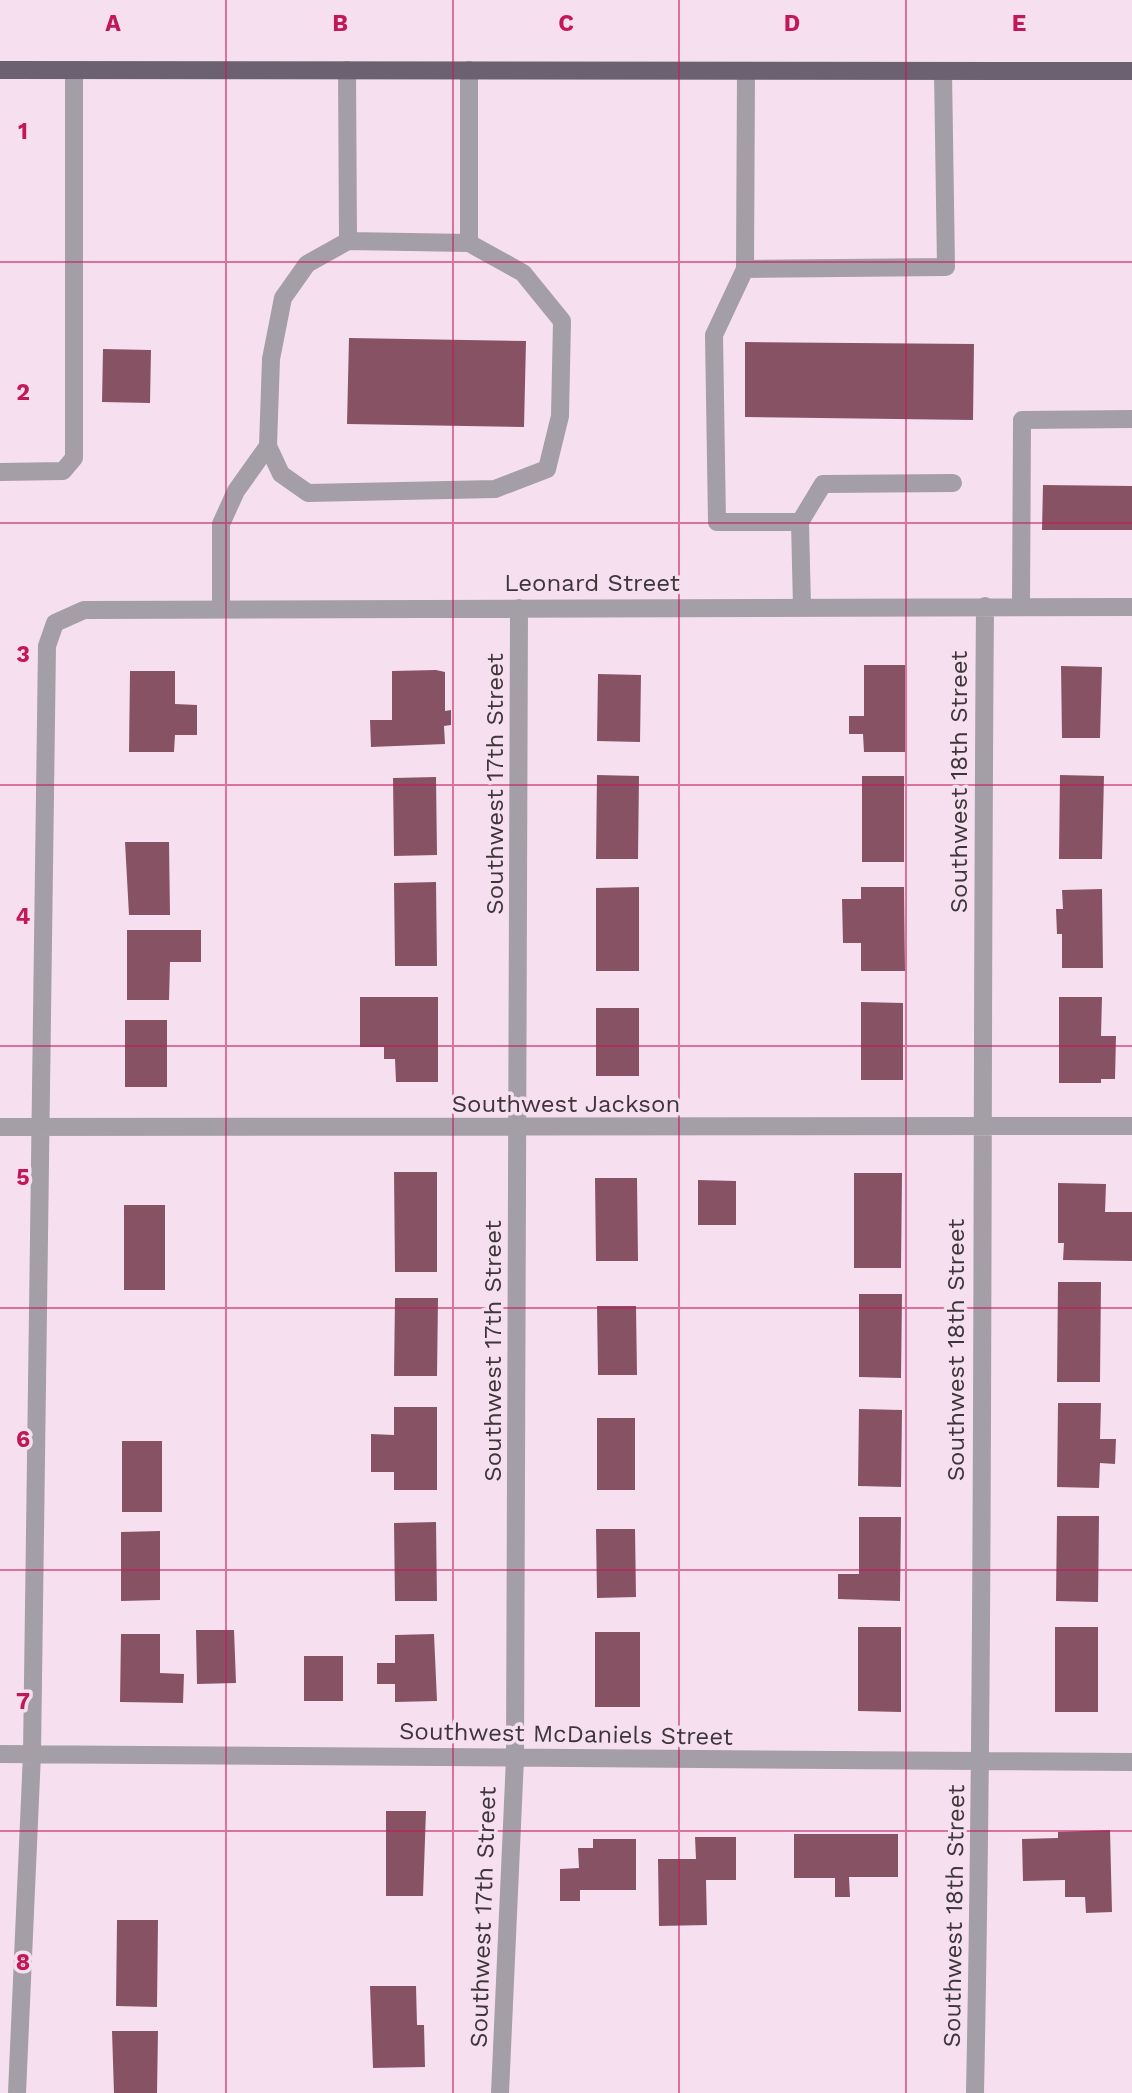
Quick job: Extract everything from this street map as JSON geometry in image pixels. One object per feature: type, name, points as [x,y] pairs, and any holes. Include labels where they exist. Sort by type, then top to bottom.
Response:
[{"type":"main road","points":[[0,70],[1129,71]]},
{"type":"street","points":[[0,472],[63,471],[74,458],[74,70]]},
{"type":"street","points":[[347,71],[348,241]]},
{"type":"street","points":[[469,243],[470,71]]},
{"type":"street","points":[[746,71],[745,269],[714,335],[717,522],[800,522]]},
{"type":"street","points":[[745,269],[946,267],[943,71]]},
{"type":"street","points":[[348,241],[469,243],[523,273],[562,321],[560,416],[547,469],[495,489],[308,493],[281,474],[268,446],[271,359],[283,298],[307,264],[348,241]]},
{"type":"street","points":[[1021,606],[1022,420],[1132,419]]},
{"type":"street","points":[[222,609],[221,524],[236,491],[268,446]]},
{"type":"street","points":[[802,607],[800,522],[823,484],[953,483]]},
{"type":"street","name":"Southwest 18th Street","points":[[975,2093],[981,1763],[981,1126],[985,606]]},
{"type":"street","name":"Leonard Street","points":[[42,1127],[47,646],[55,623],[84,610],[1132,607]]},
{"type":"street","name":"Southwest 17th Street","points":[[500,2093],[514,1758],[520,1129],[519,608]]},
{"type":"street","name":"Southwest Jackson","points":[[0,1127],[520,1129],[1132,1126]]},
{"type":"street","points":[[17,2093],[32,1754],[42,1127]]},
{"type":"street","name":"Southwest McDaniels Street","points":[[0,1754],[1132,1762]]},
{"type":"building","points":[[349,338],[526,341],[524,427],[347,424]]},
{"type":"building","points":[[745,342],[974,344],[973,420],[745,417]]},
{"type":"building","points":[[103,349],[151,350],[150,403],[102,402]]},
{"type":"building","points":[[1043,485],[1132,486],[1132,530],[1042,530]]},
{"type":"building","points":[[864,665],[905,665],[905,752],[864,752],[863,734],[849,734],[849,716],[864,716]]},
{"type":"building","points":[[1061,666],[1102,667],[1100,738],[1062,738]]},
{"type":"building","points":[[130,671],[175,671],[175,704],[197,705],[197,735],[175,735],[174,752],[129,752]]},
{"type":"building","points":[[392,671],[445,672],[445,711],[451,710],[451,725],[444,726],[445,744],[371,747],[370,720],[392,720]]},
{"type":"building","points":[[598,674],[641,675],[640,742],[597,741]]},
{"type":"building","points":[[597,775],[639,776],[638,859],[596,859]]},
{"type":"building","points":[[1060,775],[1104,776],[1102,859],[1059,859]]},
{"type":"building","points":[[862,776],[904,776],[904,862],[862,862]]},
{"type":"building","points":[[436,777],[437,855],[394,856],[393,778]]},
{"type":"building","points":[[125,842],[169,842],[170,915],[129,915]]},
{"type":"building","points":[[436,882],[437,966],[395,966],[394,883]]},
{"type":"building","points":[[639,887],[639,971],[596,971],[596,888]]},
{"type":"building","points":[[861,887],[904,887],[905,971],[861,971],[861,943],[843,943],[842,899],[861,899]]},
{"type":"building","points":[[1102,889],[1103,968],[1062,968],[1062,934],[1057,934],[1056,909],[1063,909],[1062,890]]},
{"type":"building","points":[[127,930],[201,930],[201,962],[170,962],[169,1000],[127,1000]]},
{"type":"building","points":[[360,997],[438,997],[438,1082],[396,1082],[395,1059],[384,1059],[384,1047],[360,1047]]},
{"type":"building","points":[[1059,997],[1102,997],[1101,1036],[1116,1036],[1115,1079],[1101,1079],[1101,1083],[1059,1083]]},
{"type":"building","points":[[861,1002],[903,1003],[903,1080],[861,1080]]},
{"type":"building","points":[[596,1008],[639,1008],[639,1076],[596,1076]]},
{"type":"building","points":[[125,1020],[167,1020],[167,1087],[125,1087]]},
{"type":"building","points":[[394,1172],[437,1172],[437,1272],[395,1272]]},
{"type":"building","points":[[854,1173],[902,1173],[901,1268],[854,1268]]},
{"type":"building","points":[[595,1178],[637,1178],[638,1261],[596,1261]]},
{"type":"building","points":[[698,1180],[736,1181],[736,1225],[698,1225]]},
{"type":"building","points":[[1058,1183],[1106,1184],[1105,1212],[1132,1212],[1132,1261],[1063,1260],[1064,1243],[1058,1243]]},
{"type":"building","points":[[124,1205],[165,1205],[165,1290],[124,1290]]},
{"type":"building","points":[[1058,1282],[1101,1282],[1100,1382],[1057,1382]]},
{"type":"building","points":[[859,1294],[902,1294],[901,1378],[859,1377]]},
{"type":"building","points":[[395,1298],[438,1298],[437,1376],[394,1376]]},
{"type":"building","points":[[597,1306],[636,1306],[637,1375],[598,1375]]},
{"type":"building","points":[[1058,1403],[1101,1403],[1100,1439],[1116,1439],[1115,1464],[1100,1463],[1099,1488],[1057,1487]]},
{"type":"building","points":[[394,1407],[437,1407],[437,1490],[394,1490],[394,1472],[371,1472],[371,1434],[394,1435]]},
{"type":"building","points":[[859,1409],[902,1410],[901,1487],[858,1486]]},
{"type":"building","points":[[597,1418],[635,1418],[635,1490],[597,1490]]},
{"type":"building","points":[[122,1441],[162,1441],[162,1512],[122,1512]]},
{"type":"building","points":[[1057,1516],[1099,1516],[1098,1602],[1056,1601]]},
{"type":"building","points":[[859,1517],[901,1517],[900,1601],[838,1599],[838,1574],[859,1574]]},
{"type":"building","points":[[436,1522],[437,1601],[395,1601],[394,1523]]},
{"type":"building","points":[[596,1529],[635,1529],[636,1597],[597,1598]]},
{"type":"building","points":[[160,1531],[160,1600],[121,1601],[121,1532]]},
{"type":"building","points":[[858,1627],[901,1627],[901,1712],[858,1711]]},
{"type":"building","points":[[1055,1627],[1098,1627],[1098,1712],[1055,1712]]},
{"type":"building","points":[[196,1630],[234,1630],[236,1683],[197,1684]]},
{"type":"building","points":[[595,1632],[640,1632],[640,1707],[595,1707]]},
{"type":"building","points":[[121,1634],[160,1634],[160,1673],[184,1674],[183,1703],[120,1702]]},
{"type":"building","points":[[434,1634],[437,1701],[395,1702],[395,1684],[377,1684],[377,1663],[395,1663],[395,1635]]},
{"type":"building","points":[[304,1656],[343,1656],[343,1701],[304,1701]]},
{"type":"building","points":[[386,1811],[426,1811],[423,1896],[386,1896]]},
{"type":"building","points":[[1110,1830],[1112,1912],[1086,1913],[1085,1897],[1065,1897],[1065,1880],[1023,1881],[1022,1839],[1058,1838],[1058,1832]]},
{"type":"building","points":[[794,1834],[898,1834],[898,1877],[849,1877],[850,1897],[835,1897],[835,1878],[794,1878]]},
{"type":"building","points":[[695,1837],[736,1837],[736,1880],[706,1880],[707,1925],[659,1926],[658,1859],[696,1859]]},
{"type":"building","points":[[593,1839],[636,1839],[636,1890],[580,1890],[580,1901],[560,1901],[560,1869],[579,1868],[578,1848],[593,1848]]},
{"type":"building","points":[[117,1920],[158,1920],[157,2007],[116,2006]]},
{"type":"building","points":[[370,1986],[416,1986],[417,2025],[424,2025],[425,2067],[373,2068]]},
{"type":"building","points":[[112,2031],[158,2031],[157,2093],[114,2093]]}]
